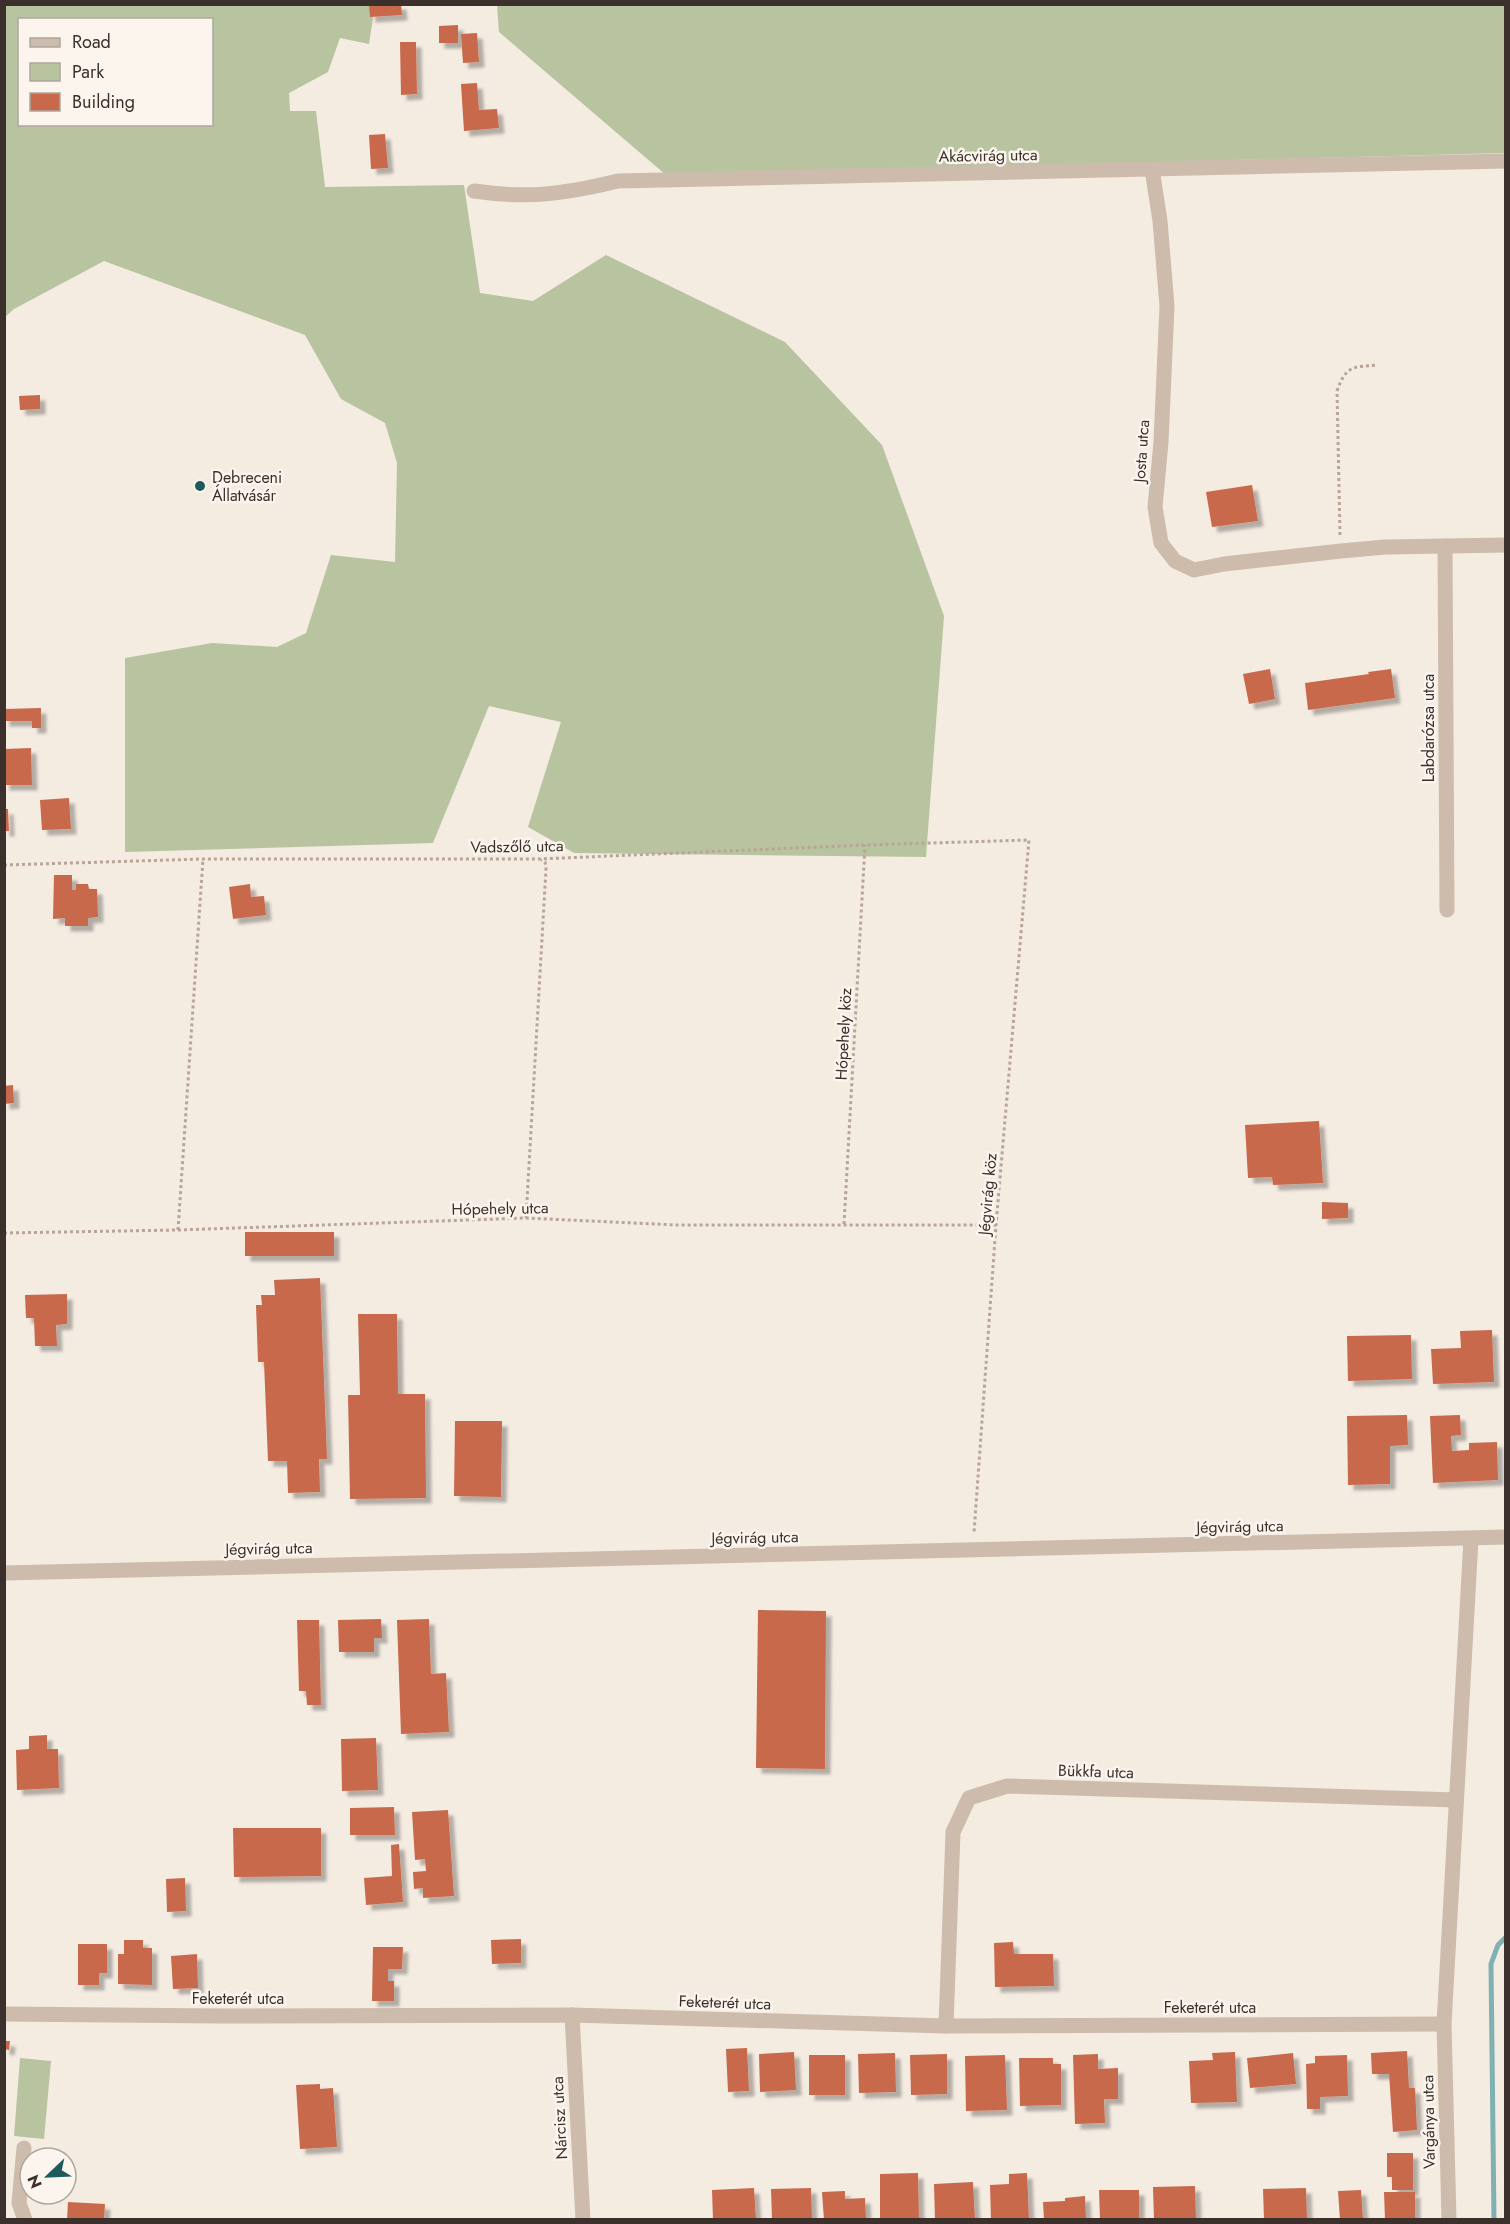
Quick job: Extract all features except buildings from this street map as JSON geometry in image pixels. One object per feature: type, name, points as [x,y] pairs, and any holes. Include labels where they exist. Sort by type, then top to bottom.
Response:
[{"type":"street","name":"Akácvirág utca","points":[[474,191],[507,196],[545,195],[618,181],[1506,161]]},
{"type":"street","name":"Josta utca","points":[[1152,170],[1161,233],[1167,306],[1161,442],[1155,507],[1161,543],[1175,561],[1194,570],[1224,564],[1341,551],[1506,545]]},
{"type":"street","name":"Labdarózsa utca","points":[[1445,546],[1447,910]]},
{"type":"street","name":"Jégvirág utca","points":[[4,1573],[1506,1537]]},
{"type":"street","name":"Vargánya utca","points":[[1449,2220],[1444,2024],[1471,1539]]},
{"type":"street","name":"Bükkfa utca","points":[[946,2026],[953,1832],[969,1798],[1007,1786],[1456,1800]]},
{"type":"street","name":"Feketerét utca","points":[[4,2014],[572,2015],[946,2026],[1444,2024]]},
{"type":"street","name":"Nárcisz utca","points":[[572,2015],[583,2220]]},
{"type":"path","points":[[1341,551],[1337,392],[1343,375],[1353,367],[1378,365]]},
{"type":"path","name":"Vadszőlő utca","points":[[4,865],[203,859],[540,859],[1029,840]]},
{"type":"path","name":"Jégvirág köz","points":[[972,1550],[996,1226],[1029,840]]},
{"type":"path","name":"Hópehely köz","points":[[844,1224],[865,845]]},
{"type":"path","points":[[178,1230],[203,859]]},
{"type":"path","points":[[526,1218],[546,869],[544,862],[540,859]]},
{"type":"path","name":"Hópehely utca","points":[[4,1233],[178,1230],[526,1218],[677,1225],[996,1226]]},
{"type":"green space","points":[[5,5],[375,5],[369,44],[340,38],[328,72],[289,93],[290,111],[316,111],[325,187],[464,185],[480,293],[533,301],[606,255],[785,342],[882,445],[944,616],[926,857],[574,853],[528,827],[561,722],[489,706],[433,843],[125,852],[125,658],[212,643],[277,647],[306,633],[331,555],[395,562],[397,463],[385,423],[341,399],[305,335],[104,261],[14,309],[5,317]]},
{"type":"green space","points":[[497,5],[1505,5],[1505,153],[666,175],[499,32]]},
{"type":"green space","points":[[20,2058],[51,2061],[44,2139],[14,2136]]},
{"type":"waterway","points":[[1494,2220],[1491,1964],[1498,1945],[1506,1937]]},
{"type":"place","name":"Debreceni Állatvásár","points":[[200,486]]}]
